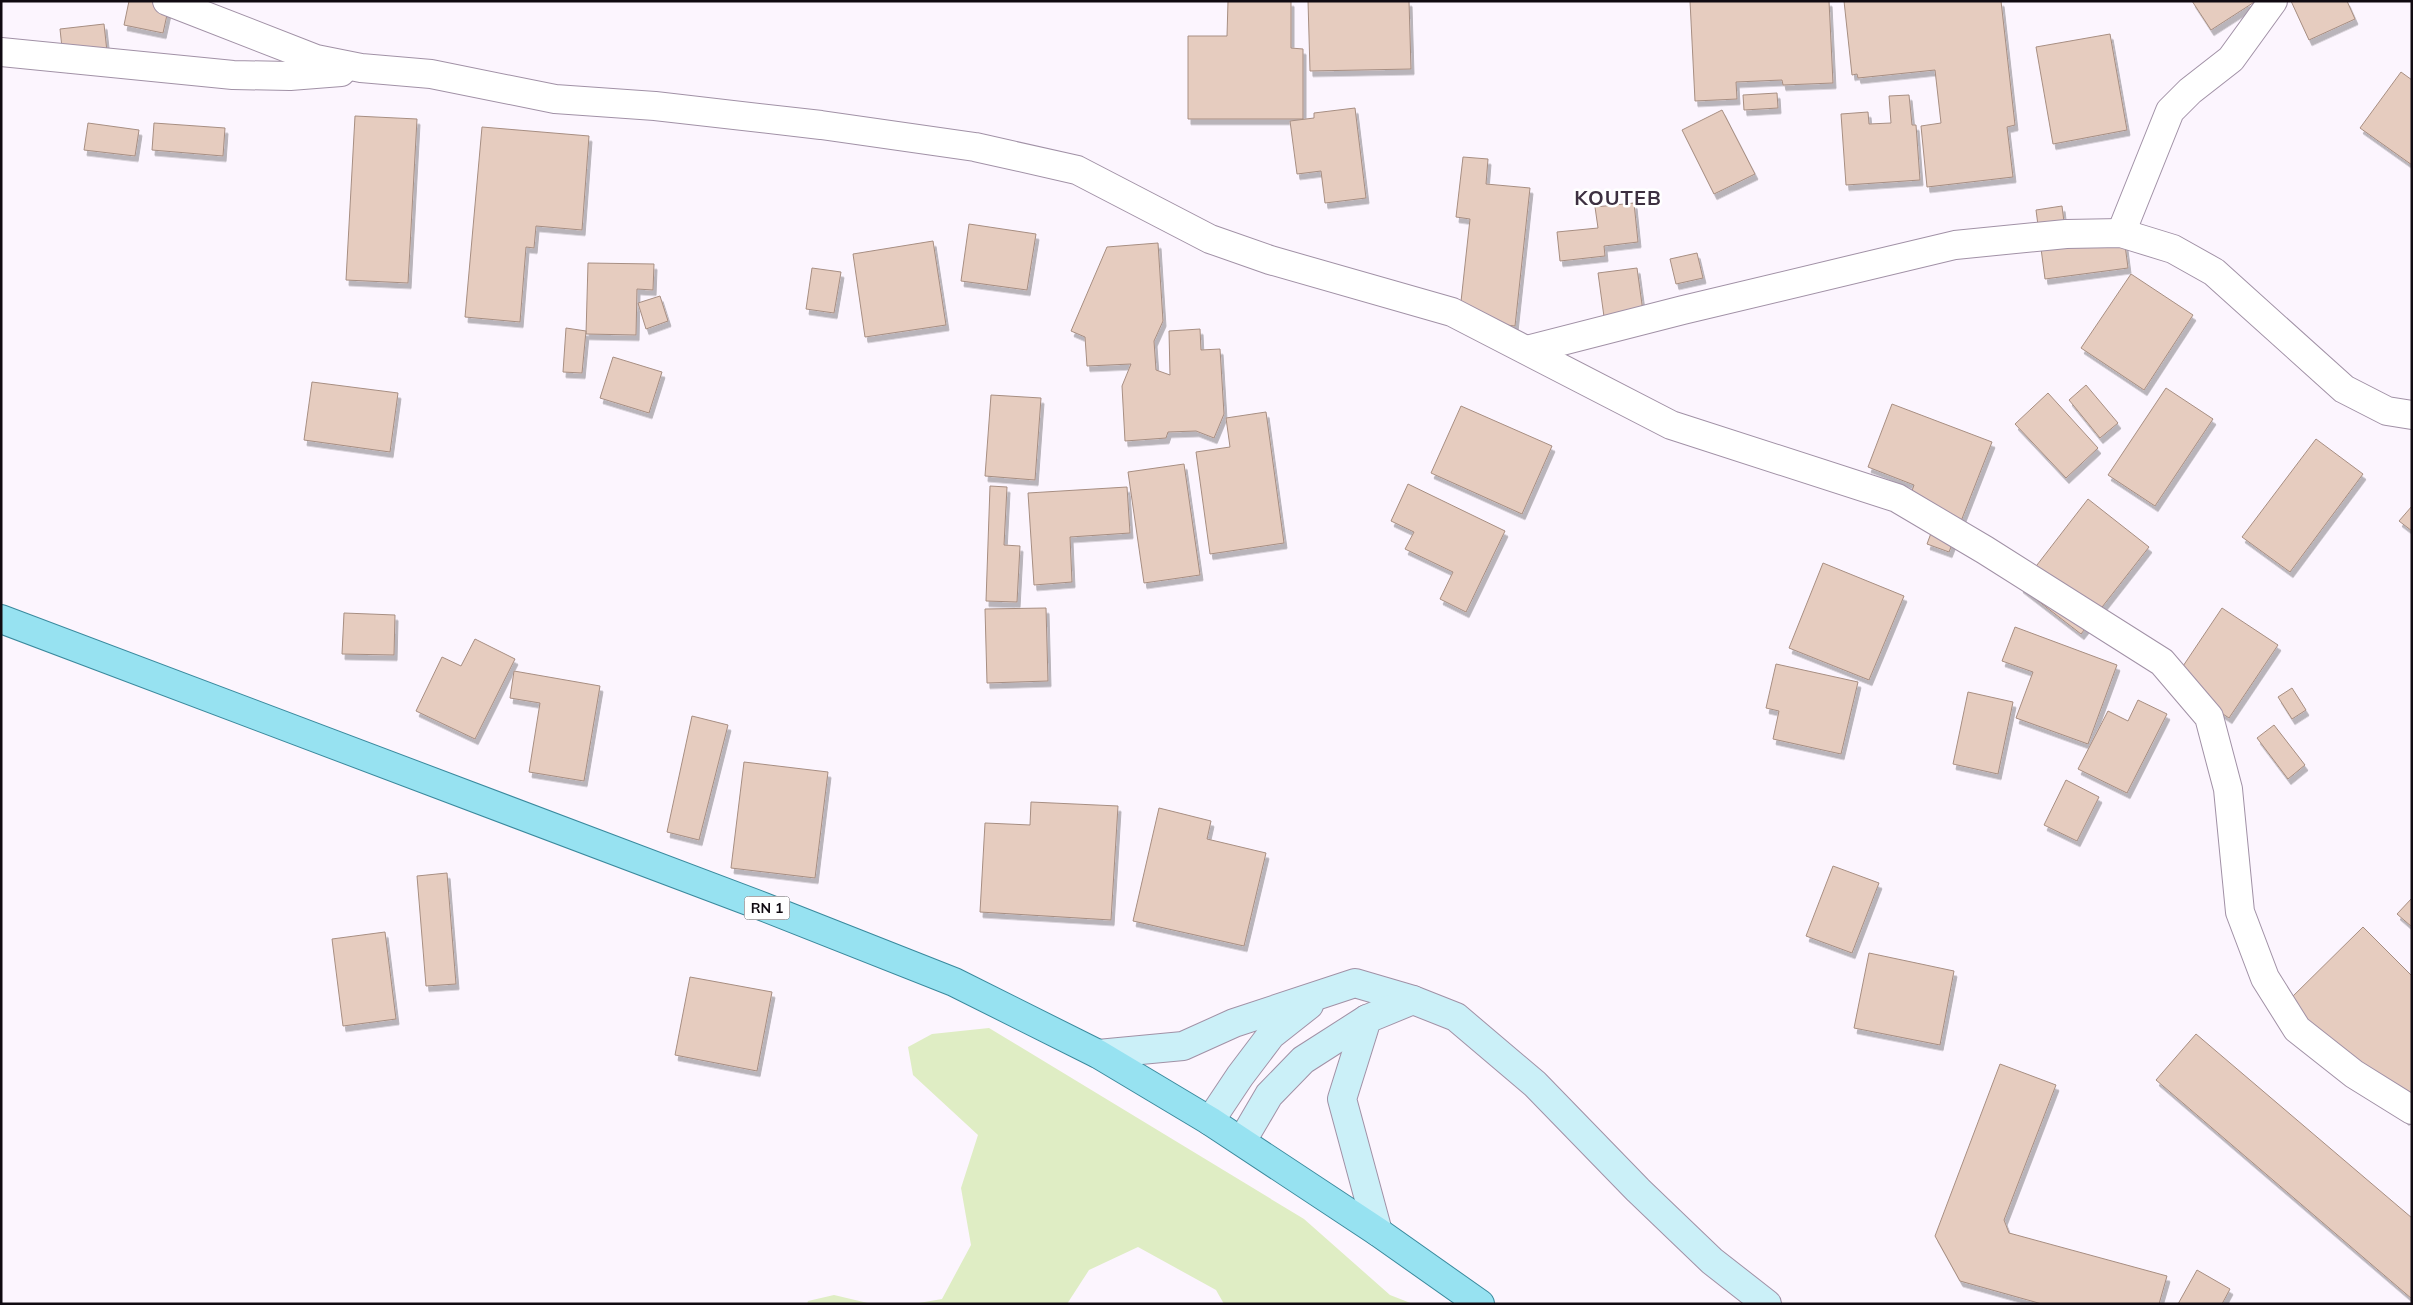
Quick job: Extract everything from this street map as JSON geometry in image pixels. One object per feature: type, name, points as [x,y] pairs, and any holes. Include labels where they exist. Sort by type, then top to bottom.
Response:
[{"type":"main road","name":"RN 1","points":[[1,619],[764,907],[954,982],[1098,1054],[1210,1121],[1378,1232],[1480,1304]]},
{"type":"main road","points":[[1098,1054],[1183,1046],[1234,1023],[1355,983],[1413,1000],[1456,1017],[1535,1084],[1638,1190],[1712,1261],[1766,1304]]},
{"type":"main road","points":[[1210,1121],[1271,1035],[1326,992]]},
{"type":"main road","points":[[1242,1141],[1269,1095],[1303,1060],[1367,1018],[1413,1000]]},
{"type":"main road","points":[[1367,1018],[1342,1098],[1378,1232]]},
{"type":"street","points":[[167,1],[316,59],[376,69],[431,74],[555,99],[655,106],[821,125],[975,147],[1077,170],[1210,239],[1270,260],[1452,312],[1671,425],[1898,498],[1985,550],[2162,662],[2209,717],[2228,789],[2240,912],[2265,978],[2297,1029],[2354,1074],[2412,1110]]},
{"type":"street","points":[[2121,233],[2170,111],[2190,91],[2230,59],[2273,1]]},
{"type":"street","points":[[1,52],[234,75],[290,76],[376,69]]},
{"type":"street","points":[[1527,350],[1955,245],[2066,234],[2121,233],[2173,249],[2214,272],[2344,389],[2386,410],[2412,415]]},
{"type":"green space","points":[[989,1028],[1304,1219],[1390,1295],[1413,1304],[1224,1304],[1216,1290],[1138,1247],[1089,1270],[1067,1304],[913,1304],[942,1299],[971,1245],[961,1188],[978,1135],[913,1075],[908,1047],[932,1034]]},
{"type":"green space","points":[[834,1295],[872,1304],[807,1304],[808,1301]]},
{"type":"building","points":[[129,1],[170,1],[163,33],[124,25]]},
{"type":"building","points":[[1228,1],[1291,1],[1291,48],[1303,49],[1303,119],[1188,119],[1188,36],[1227,36]]},
{"type":"building","points":[[1308,1],[1409,1],[1411,69],[1310,71]]},
{"type":"building","points":[[1690,1],[1829,1],[1833,83],[1783,85],[1782,80],[1736,82],[1737,99],[1695,101]]},
{"type":"building","points":[[1844,1],[2001,1],[2015,125],[2007,127],[2013,177],[1927,187],[1921,126],[1941,123],[1935,70],[1858,78],[1857,74],[1852,75]]},
{"type":"building","points":[[2192,1],[2256,1],[2211,30]]},
{"type":"building","points":[[2291,1],[2347,1],[2355,19],[2309,40]]},
{"type":"building","points":[[104,24],[108,61],[64,67],[60,29]]},
{"type":"building","points":[[2110,34],[2127,130],[2053,144],[2036,47]]},
{"type":"building","points":[[2401,72],[2412,80],[2412,165],[2360,128]]},
{"type":"building","points":[[1777,93],[1778,108],[1744,110],[1743,95]]},
{"type":"building","points":[[1909,95],[1912,125],[1916,125],[1920,180],[1846,185],[1841,114],[1868,112],[1869,124],[1891,123],[1889,96]]},
{"type":"building","points":[[1355,108],[1366,198],[1325,203],[1321,171],[1297,174],[1290,121],[1314,118],[1314,113]]},
{"type":"building","points":[[1722,110],[1755,174],[1714,194],[1682,130]]},
{"type":"building","points":[[355,116],[417,119],[408,283],[346,280]]},
{"type":"building","points":[[88,123],[139,130],[135,156],[84,150]]},
{"type":"building","points":[[154,123],[225,128],[223,156],[152,150]]},
{"type":"building","points":[[482,127],[589,136],[582,230],[536,226],[534,248],[526,247],[520,322],[465,317]]},
{"type":"building","points":[[1463,157],[1488,159],[1486,184],[1530,188],[1515,326],[1459,320],[1470,219],[1456,217]]},
{"type":"building","points":[[1634,203],[1638,242],[1604,246],[1605,256],[1560,261],[1557,232],[1598,228],[1595,207]]},
{"type":"building","points":[[2062,206],[2065,230],[2122,222],[2128,268],[2045,279],[2036,210]]},
{"type":"building","points":[[969,224],[1036,234],[1027,290],[961,281]]},
{"type":"building","points":[[933,241],[946,325],[865,337],[853,254]]},
{"type":"building","points":[[1158,243],[1163,321],[1154,341],[1156,370],[1170,375],[1169,331],[1200,329],[1201,350],[1220,349],[1224,414],[1214,438],[1196,431],[1168,432],[1166,438],[1125,441],[1122,386],[1131,364],[1087,366],[1085,337],[1071,331],[1107,247]]},
{"type":"building","points":[[1697,253],[1703,278],[1676,284],[1670,259]]},
{"type":"building","points":[[588,263],[654,264],[653,290],[637,289],[636,335],[586,334]]},
{"type":"building","points":[[812,268],[841,272],[834,313],[806,309]]},
{"type":"building","points":[[1637,268],[1644,319],[1605,324],[1598,273]]},
{"type":"building","points":[[2131,274],[2193,315],[2144,390],[2081,348]]},
{"type":"building","points":[[660,296],[668,321],[646,329],[638,303]]},
{"type":"building","points":[[566,328],[586,331],[582,373],[563,372]]},
{"type":"building","points":[[613,357],[662,372],[649,413],[600,398]]},
{"type":"building","points":[[312,382],[398,393],[390,452],[304,440]]},
{"type":"building","points":[[2086,385],[2118,423],[2100,438],[2069,400]]},
{"type":"building","points":[[2166,388],[2213,419],[2155,506],[2108,475]]},
{"type":"building","points":[[2048,393],[2098,448],[2066,478],[2015,424]]},
{"type":"building","points":[[991,395],[1041,398],[1035,480],[985,476]]},
{"type":"building","points":[[1892,404],[1992,442],[1949,552],[1927,544],[1937,517],[1907,505],[1914,485],[1868,467]]},
{"type":"building","points":[[1461,406],[1552,446],[1522,514],[1431,473]]},
{"type":"building","points":[[1266,412],[1284,543],[1210,554],[1196,452],[1230,447],[1226,418]]},
{"type":"building","points":[[2316,439],[2363,474],[2290,572],[2242,537]]},
{"type":"building","points":[[1184,464],[1200,575],[1144,583],[1128,472]]},
{"type":"building","points":[[1408,484],[1505,531],[1466,612],[1440,599],[1453,572],[1405,549],[1414,532],[1391,521]]},
{"type":"building","points":[[990,486],[1007,487],[1004,545],[1020,546],[1017,602],[986,601]]},
{"type":"building","points":[[1127,487],[1130,533],[1070,537],[1072,582],[1034,585],[1028,493]]},
{"type":"building","points":[[2088,499],[2149,547],[2081,634],[2020,587]]},
{"type":"building","points":[[2412,506],[2412,531],[2399,521]]},
{"type":"building","points":[[1823,563],[1904,596],[1869,680],[1789,648]]},
{"type":"building","points":[[1046,608],[1048,681],[987,683],[985,609]]},
{"type":"building","points":[[2222,608],[2278,645],[2229,718],[2173,681]]},
{"type":"building","points":[[344,613],[395,615],[394,655],[342,654]]},
{"type":"building","points":[[2015,627],[2117,665],[2088,744],[2016,718],[2033,672],[2002,661]]},
{"type":"building","points":[[475,639],[515,659],[475,739],[416,711],[442,657],[461,666]]},
{"type":"building","points":[[1776,664],[1858,682],[1841,754],[1773,739],[1779,711],[1766,708]]},
{"type":"building","points":[[514,671],[600,686],[584,781],[529,772],[540,703],[510,698]]},
{"type":"building","points":[[2292,688],[2306,710],[2292,719],[2278,697]]},
{"type":"building","points":[[1968,692],[2013,702],[1998,774],[1953,764]]},
{"type":"building","points":[[2138,700],[2167,714],[2127,793],[2078,769],[2108,711],[2128,721]]},
{"type":"building","points":[[692,716],[728,725],[699,840],[667,832]]},
{"type":"building","points":[[2274,725],[2305,765],[2288,779],[2257,738]]},
{"type":"building","points":[[744,762],[828,772],[815,878],[731,868]]},
{"type":"building","points":[[2066,780],[2099,797],[2077,841],[2044,825]]},
{"type":"building","points":[[1031,802],[1118,806],[1111,920],[980,912],[985,823],[1030,825]]},
{"type":"building","points":[[1159,808],[1211,821],[1207,839],[1266,853],[1244,946],[1133,921]]},
{"type":"building","points":[[1833,866],[1879,883],[1852,953],[1806,936]]},
{"type":"building","points":[[447,873],[456,984],[426,986],[417,876]]},
{"type":"building","points":[[2412,898],[2412,927],[2397,914]]},
{"type":"building","points":[[2363,927],[2412,976],[2412,1114],[2406,1120],[2288,1001]]},
{"type":"building","points":[[385,932],[396,1019],[343,1026],[332,939]]},
{"type":"building","points":[[1869,953],[1954,971],[1940,1045],[1854,1028]]},
{"type":"building","points":[[690,977],[772,992],[757,1071],[675,1055]]},
{"type":"building","points":[[2196,1034],[2412,1218],[2412,1299],[2156,1080]]},
{"type":"building","points":[[2000,1064],[2056,1085],[2004,1220],[2009,1233],[2167,1276],[2159,1304],[2042,1304],[1960,1281],[1935,1236]]},
{"type":"building","points":[[2197,1270],[2230,1289],[2222,1304],[2178,1304]]},
{"type":"district","name":"KOUTEB","points":[[1618,197]]}]
